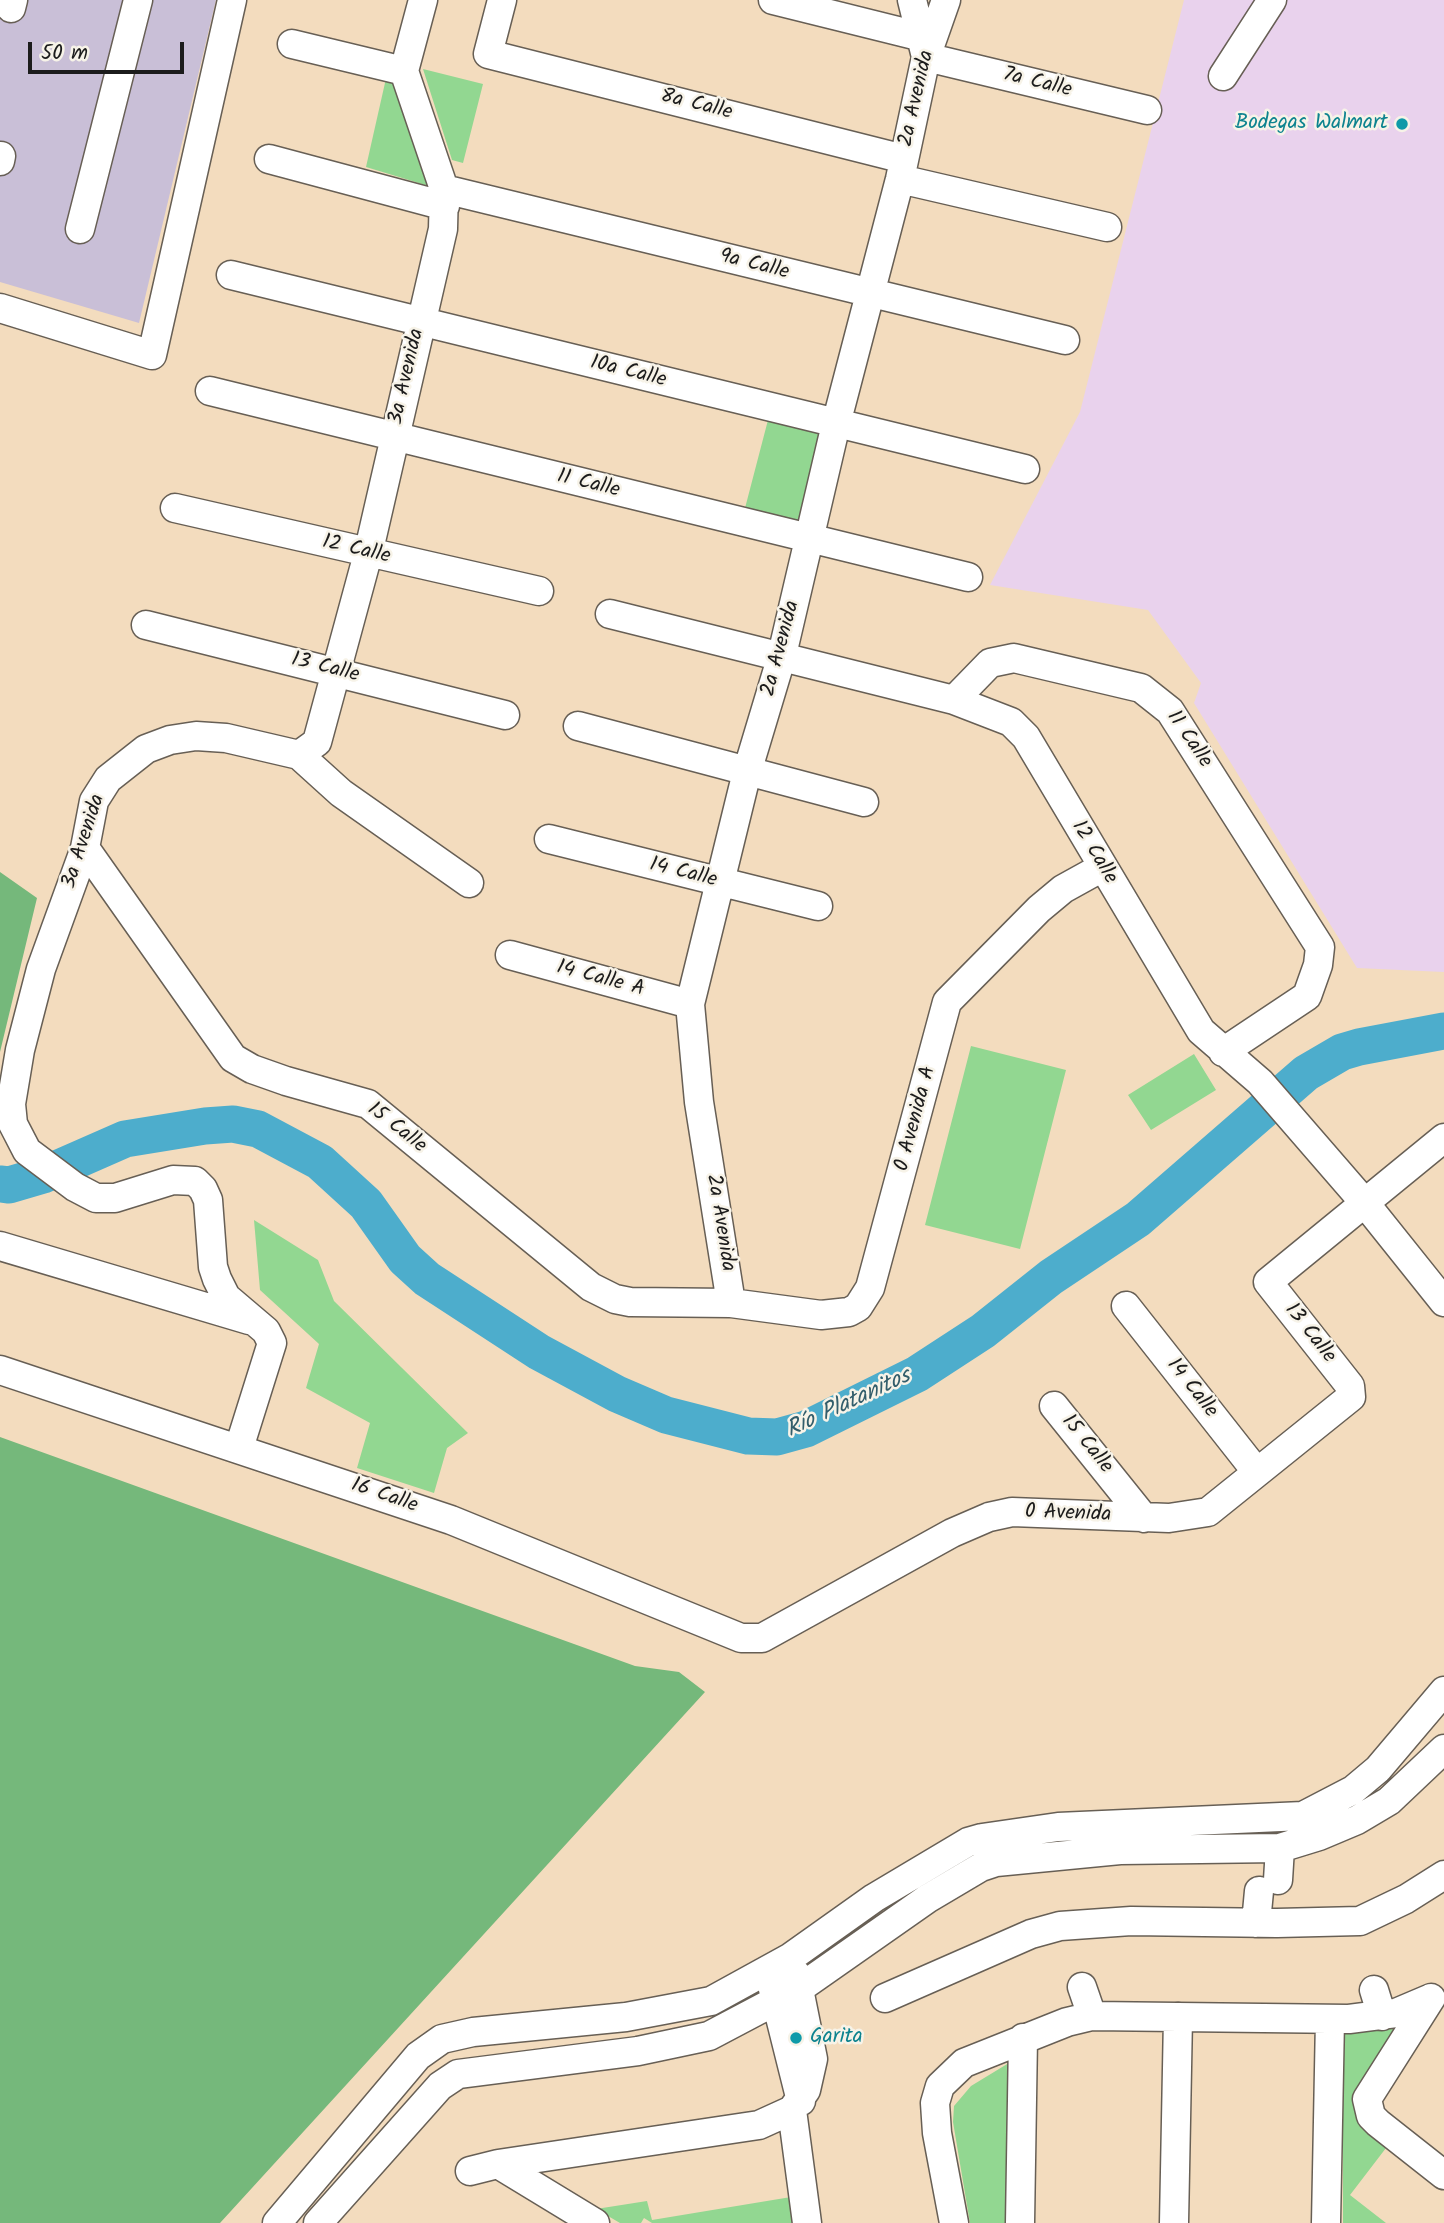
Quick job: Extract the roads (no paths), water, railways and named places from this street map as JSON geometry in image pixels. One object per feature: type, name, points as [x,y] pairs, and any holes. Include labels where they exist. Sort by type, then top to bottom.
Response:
[{"type":"street","points":[[80,229],[138,0]]},
{"type":"street","points":[[0,308],[152,355],[232,0]]},
{"type":"street","points":[[292,44],[404,71],[423,0]]},
{"type":"street","name":"8a Calle","points":[[502,0],[488,54],[1107,228]]},
{"type":"street","name":"7a Calle","points":[[773,0],[924,47],[1147,110]]},
{"type":"street","points":[[912,0],[924,47]]},
{"type":"street","name":"2a Avenida","points":[[732,1303],[699,1102],[690,1004],[747,772],[781,659],[836,424],[903,169],[924,47],[946,0]]},
{"type":"street","points":[[1223,76],[1272,0]]},
{"type":"street","name":"3a Avenida","points":[[239,1448],[272,1348],[270,1336],[226,1297],[217,1279],[213,1267],[208,1199],[195,1181],[173,1180],[115,1198],[96,1198],[75,1188],[40,1162],[19,1139],[13,1124],[11,1104],[20,1050],[41,969],[85,848],[94,801],[108,779],[146,749],[170,740],[196,736],[226,738],[299,755],[317,742],[368,554],[443,229],[444,198],[404,71]]},
{"type":"street","name":"9a Calle","points":[[269,159],[1065,340]]},
{"type":"street","name":"10a Calle","points":[[231,275],[1025,469]]},
{"type":"street","name":"11 Calle","points":[[210,391],[968,577]]},
{"type":"street","name":"12 Calle","points":[[175,508],[539,591]]},
{"type":"street","name":"12 Calle","points":[[610,614],[781,659],[954,700],[998,715],[1021,731],[1201,1031],[1260,1082],[1364,1202],[1444,1301]]},
{"type":"street","name":"13 Calle","points":[[146,625],[505,715]]},
{"type":"street","name":"11 Calle","points":[[954,700],[990,663],[1005,658],[1126,683],[1150,692],[1170,711],[1317,939],[1321,953],[1307,996],[1223,1052]]},
{"type":"street","points":[[578,726],[864,802]]},
{"type":"street","points":[[299,755],[341,793],[469,883]]},
{"type":"street","name":"14 Calle","points":[[549,839],[818,906]]},
{"type":"street","name":"15 Calle","points":[[85,848],[233,1058],[252,1069],[286,1081],[368,1104],[603,1294],[629,1302],[732,1303]]},
{"type":"street","name":"0 Avenida A","points":[[732,1303],[838,1315],[849,1312],[865,1299],[879,1260],[947,1002],[1039,909],[1063,889],[1101,868]]},
{"type":"street","name":"14 Calle A","points":[[510,956],[690,1004]]},
{"type":"street","points":[[1364,1202],[1444,1138]]},
{"type":"street","name":"13 Calle","points":[[1350,1386],[1268,1282],[1364,1202]]},
{"type":"street","points":[[0,1246],[255,1322]]},
{"type":"street","name":"14 Calle","points":[[1126,1306],[1256,1471]]},
{"type":"street","name":"16 Calle","points":[[0,1370],[451,1520],[741,1638],[762,1638]]},
{"type":"street","name":"0 Avenida","points":[[762,1638],[952,1533],[989,1517],[1012,1512],[1144,1518],[1187,1517],[1208,1512],[1352,1397],[1350,1386]]},
{"type":"street","name":"15 Calle","points":[[1054,1406],[1144,1518]]},
{"type":"street","points":[[277,2223],[418,2056],[442,2039],[464,2033],[583,2023],[692,2007],[711,2001],[780,1964],[874,1898],[968,1842],[1058,1827],[1303,1816],[1353,1790],[1378,1769],[1444,1691]]},
{"type":"street","points":[[317,2223],[440,2086],[457,2074],[638,2051],[709,2036],[788,1995],[927,1899],[981,1867],[1034,1857],[1108,1851],[1270,1848],[1319,1836],[1375,1811],[1405,1788],[1444,1749]]},
{"type":"street","points":[[1264,1819],[1270,1848],[1267,1923]]},
{"type":"street","points":[[885,1998],[1031,1934],[1060,1926],[1118,1922],[1267,1923],[1368,1919],[1444,1875]]},
{"type":"street","points":[[780,1964],[788,1995],[807,2223]]},
{"type":"street","points":[[1082,1987],[1092,2016]]},
{"type":"street","points":[[1374,1990],[1382,2016]]},
{"type":"street","points":[[954,2223],[937,2133],[937,2094],[947,2077],[964,2063],[1023,2038],[1092,2016],[1330,2020],[1382,2016],[1436,1993]]},
{"type":"street","points":[[1436,1993],[1367,2099],[1371,2116],[1378,2123],[1444,2175]]},
{"type":"street","points":[[1174,2223],[1178,2017]]},
{"type":"street","points":[[1326,2223],[1330,2020]]},
{"type":"street","points":[[1020,2223],[1023,2038]]},
{"type":"street","points":[[470,2171],[498,2164],[759,2125],[797,2106]]},
{"type":"street","points":[[498,2164],[595,2223]]},
{"type":"waterway","name":"Río Platanitos","points":[[0,1184],[9,1185],[43,1175],[125,1139],[205,1126],[233,1124],[258,1129],[320,1162],[366,1204],[405,1259],[427,1279],[539,1352],[617,1394],[666,1415],[748,1436],[777,1437],[806,1429],[917,1374],[983,1331],[1051,1277],[1138,1219],[1306,1073],[1342,1052],[1444,1031]]},
{"type":"place","name":"Bodegas Walmart","points":[[1402,124]]},
{"type":"place","name":"Garita","points":[[796,2038]]}]
